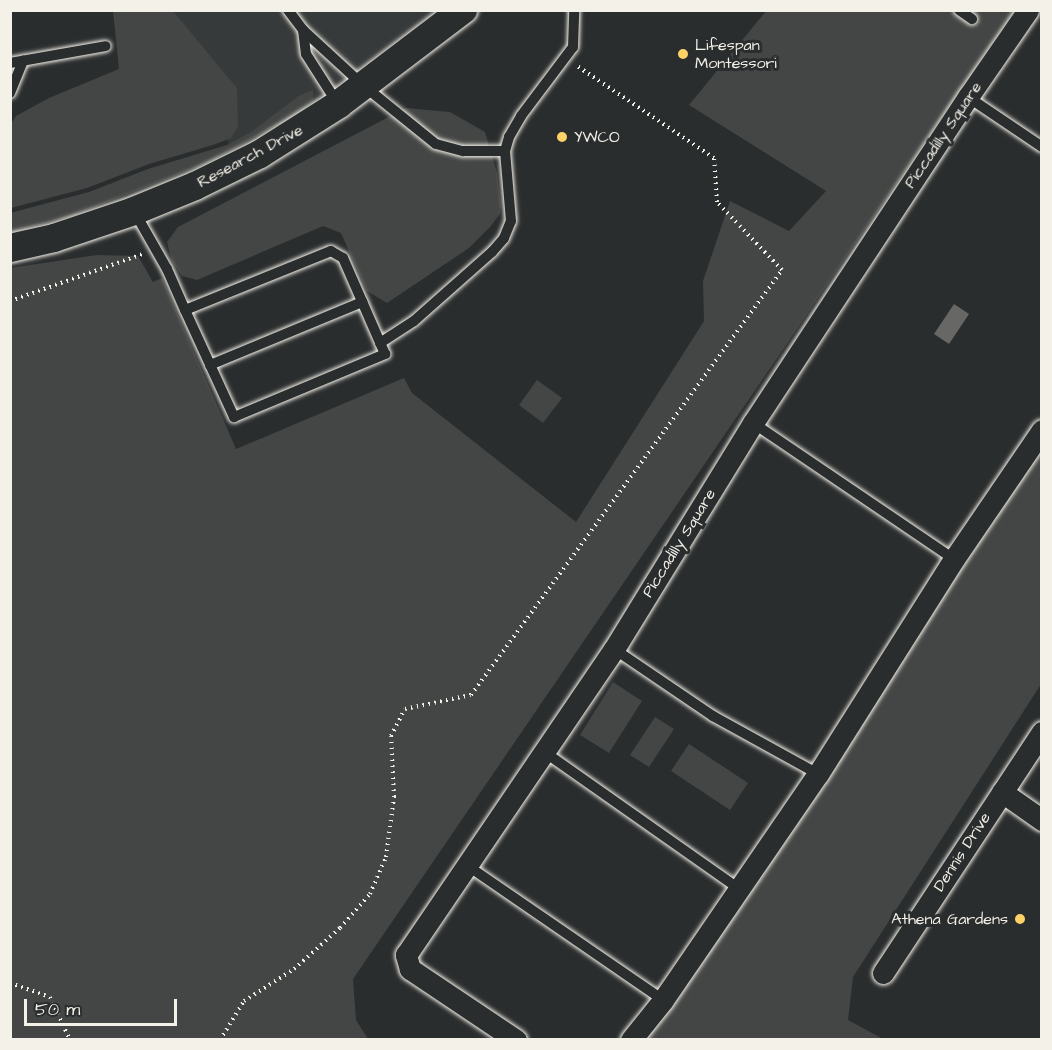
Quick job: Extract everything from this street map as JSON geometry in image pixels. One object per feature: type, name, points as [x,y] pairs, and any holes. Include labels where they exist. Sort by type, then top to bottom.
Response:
[{"type":"street","name":"Research Drive","points":[[10,248],[54,238],[134,211],[195,186],[260,154],[339,104],[463,10]]},
{"type":"street","name":"Piccadilly Square","points":[[516,1040],[410,969],[406,955],[614,649],[753,423],[1028,10]]},
{"type":"street","points":[[631,1040],[663,1000],[818,774],[954,559],[1041,430]]},
{"type":"street","name":"Dennis Drive","points":[[883,973],[1041,735]]},
{"type":"street","points":[[1002,792],[1041,820]]},
{"type":"lane","points":[[288,10],[303,30],[364,86],[436,144],[464,151],[505,151]]},
{"type":"lane","points":[[380,343],[414,321],[492,252],[504,238],[511,221],[505,151],[520,116],[573,47],[574,10]]},
{"type":"lane","points":[[959,10],[972,19]]},
{"type":"lane","points":[[303,30],[306,54],[339,104]]},
{"type":"lane","points":[[10,63],[106,46]]},
{"type":"lane","points":[[10,93],[22,60]]},
{"type":"lane","points":[[968,98],[1041,147]]},
{"type":"lane","points":[[134,211],[185,310],[234,417],[385,354],[343,258],[331,250],[185,310]]},
{"type":"lane","points":[[210,365],[362,302]]},
{"type":"lane","points":[[753,423],[954,559]]},
{"type":"lane","points":[[614,649],[712,716],[818,774]]},
{"type":"lane","points":[[543,751],[738,888]]},
{"type":"lane","points":[[468,866],[663,1000]]},
{"type":"path","points":[[220,1040],[244,1001],[294,969],[340,928],[370,894],[386,857],[394,798],[391,736],[405,709],[471,695],[782,270],[717,202],[714,158],[593,75]]},
{"type":"path","points":[[10,300],[155,250]]},
{"type":"path","points":[[10,983],[50,997],[70,1040]]},
{"type":"shaded area","points":[[113,11],[173,11],[237,88],[238,126],[231,138],[213,145],[149,164],[87,188],[11,208],[11,124],[16,116],[49,98],[119,69]]},
{"type":"shaded area","points":[[160,11],[436,11],[313,103],[232,150]]},
{"type":"shaded area","points":[[766,11],[1014,11],[353,979],[356,1020],[368,1039],[11,1039],[10,268],[97,255],[138,256],[153,282],[162,278],[236,449],[404,378],[412,393],[576,522],[704,321],[703,281],[730,201],[789,231],[826,191],[689,105]]},
{"type":"shaded area","points":[[313,90],[313,101],[296,115],[205,164],[71,216],[11,233],[10,213],[89,192],[148,169],[227,145],[251,132],[300,95]]},
{"type":"shaded area","points":[[406,108],[450,112],[485,132],[497,173],[500,214],[469,248],[387,303],[367,291],[341,233],[323,226],[197,280],[182,276],[172,261],[167,242],[178,227]]},
{"type":"shaded area","points":[[954,304],[969,314],[949,344],[934,334]]},
{"type":"shaded area","points":[[537,380],[562,398],[543,423],[519,405]]},
{"type":"shaded area","points":[[1041,440],[1041,684],[853,977],[848,1020],[883,1039],[633,1040]]},
{"type":"shaded area","points":[[613,682],[642,701],[609,753],[580,735]]},
{"type":"shaded area","points":[[655,717],[674,729],[649,767],[630,755]]},
{"type":"shaded area","points":[[689,744],[748,783],[730,810],[671,771]]},
{"type":"place","name":"Lifespan Montessori","points":[[683,54]]},
{"type":"place","name":"YWCO","points":[[562,137]]},
{"type":"place","name":"Athena Gardens","points":[[1020,919]]}]
